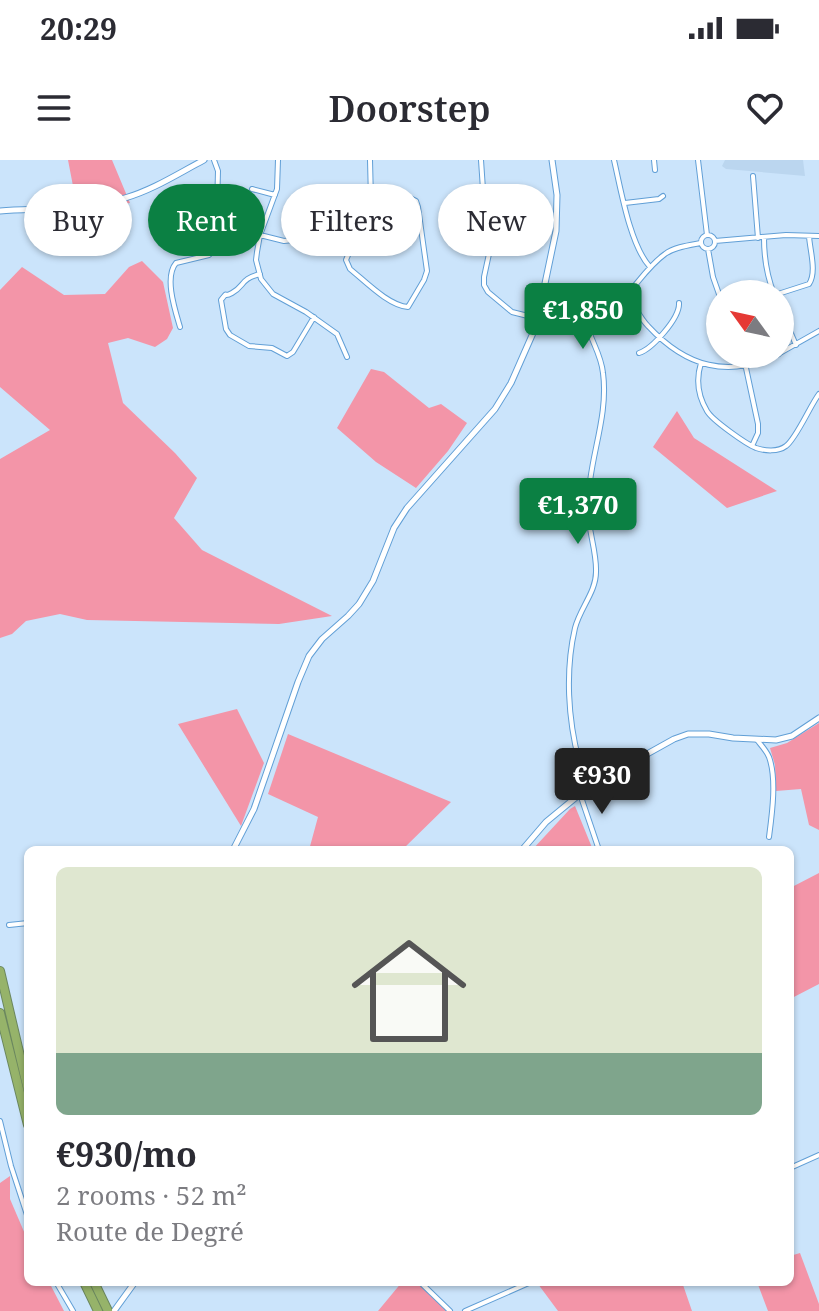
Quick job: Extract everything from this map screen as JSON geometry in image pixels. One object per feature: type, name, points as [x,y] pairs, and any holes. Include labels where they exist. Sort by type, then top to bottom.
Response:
[{"type":"highway","points":[[0,971],[24,1073]]},
{"type":"highway","points":[[0,1013],[24,1109]]},
{"type":"highway","points":[[86,1286],[98,1311]]},
{"type":"highway","points":[[96,1286],[108,1311]]},
{"type":"street","points":[[0,211],[67,207],[125,198],[204,160]]},
{"type":"street","points":[[180,327],[172,295],[171,269],[176,263],[209,255],[216,247],[218,171],[214,160]]},
{"type":"street","points":[[265,222],[278,184],[278,160]]},
{"type":"street","points":[[370,160],[372,184]]},
{"type":"street","points":[[481,160],[484,204],[492,240],[484,285],[512,312],[532,317],[537,324]]},
{"type":"street","points":[[539,312],[557,216],[552,160]]},
{"type":"street","points":[[614,160],[633,236],[650,267]]},
{"type":"street","points":[[654,160],[655,170]]},
{"type":"street","points":[[698,160],[707,235]]},
{"type":"street","points":[[753,176],[769,280]]},
{"type":"street","points":[[265,192],[275,195]]},
{"type":"street","points":[[625,203],[663,196]]},
{"type":"street","points":[[348,256],[347,267],[391,301],[408,307],[427,271],[422,235]]},
{"type":"street","points":[[707,235],[715,241]]},
{"type":"street","points":[[701,243],[707,235]]},
{"type":"street","points":[[794,289],[809,284],[813,274],[809,235]]},
{"type":"street","points":[[715,241],[819,236]]},
{"type":"street","points":[[708,249],[714,246],[715,241]]},
{"type":"street","points":[[545,319],[568,323],[586,321],[615,306],[664,255],[674,249],[701,243]]},
{"type":"street","points":[[701,243],[708,249]]},
{"type":"street","points":[[708,249],[714,280]]},
{"type":"street","points":[[257,256],[264,284],[272,293],[337,334],[347,357]]},
{"type":"street","points":[[260,274],[248,277],[221,300],[230,335],[249,346],[272,348],[287,356],[293,352],[314,317]]},
{"type":"street","points":[[627,295],[643,321],[660,337],[681,353],[706,364]]},
{"type":"street","points":[[639,353],[644,353],[660,337],[679,310],[679,303]]},
{"type":"street","points":[[532,317],[539,312],[544,314],[545,319]]},
{"type":"street","points":[[235,846],[254,809],[309,656],[322,639],[359,604],[373,581],[394,528],[407,508],[495,409],[537,324],[545,319]]},
{"type":"street","points":[[586,321],[599,352],[604,386],[599,438],[588,495],[596,576],[575,628],[571,662],[569,711],[584,779],[595,783],[660,746],[688,734],[776,740],[792,736],[819,718]]},
{"type":"street","points":[[794,340],[796,345],[819,331]]},
{"type":"street","points":[[701,363],[698,380],[700,395],[712,418],[752,446],[766,450],[786,446],[819,394]]},
{"type":"street","points":[[745,368],[758,424],[752,446]]},
{"type":"street","points":[[757,740],[766,750],[770,763],[773,802],[769,837]]},
{"type":"street","points":[[525,846],[588,783]]},
{"type":"street","points":[[580,794],[598,846]]},
{"type":"street","points":[[9,925],[24,923]]},
{"type":"street","points":[[0,1121],[24,1206]]},
{"type":"street","points":[[794,1166],[819,1155]]},
{"type":"street","points":[[58,1286],[73,1311]]},
{"type":"street","points":[[114,1311],[132,1286]]},
{"type":"street","points":[[424,1286],[450,1311]]},
{"type":"street","points":[[465,1311],[522,1286]]},
{"type":"shaded area","points":[[68,160],[112,160],[122,184],[73,184]]},
{"type":"shaded area","points":[[725,160],[803,160],[805,176],[726,169],[722,166]]},
{"type":"shaded area","points":[[142,261],[163,282],[173,328],[167,339],[155,347],[128,338],[108,343],[123,403],[197,478],[174,518],[202,550],[332,616],[279,624],[87,620],[60,614],[26,621],[12,634],[0,638],[0,459],[50,430],[0,387],[0,290],[22,267],[64,295],[105,294],[129,267]]},
{"type":"shaded area","points":[[371,369],[384,372],[429,408],[441,404],[467,423],[416,488],[376,462],[337,428]]},
{"type":"shaded area","points":[[677,411],[694,438],[777,491],[727,508],[653,447]]},
{"type":"shaded area","points":[[237,709],[264,763],[241,826],[178,724]]},
{"type":"shaded area","points":[[819,723],[819,830],[809,825],[801,789],[776,791],[775,765],[770,748],[787,743]]},
{"type":"shaded area","points":[[288,734],[451,802],[406,846],[310,846],[318,817],[268,794]]},
{"type":"shaded area","points":[[575,806],[591,846],[536,846]]},
{"type":"shaded area","points":[[819,873],[819,984],[794,997],[794,886]]},
{"type":"shaded area","points":[[10,1176],[10,1199],[24,1232],[24,1286],[51,1286],[64,1311],[0,1311],[0,1183]]},
{"type":"shaded area","points":[[800,1253],[819,1311],[768,1311],[759,1286],[794,1286],[794,1255]]},
{"type":"shaded area","points":[[399,1286],[423,1286],[447,1311],[378,1311]]},
{"type":"shaded area","points":[[539,1286],[683,1286],[692,1311],[558,1311]]}]
